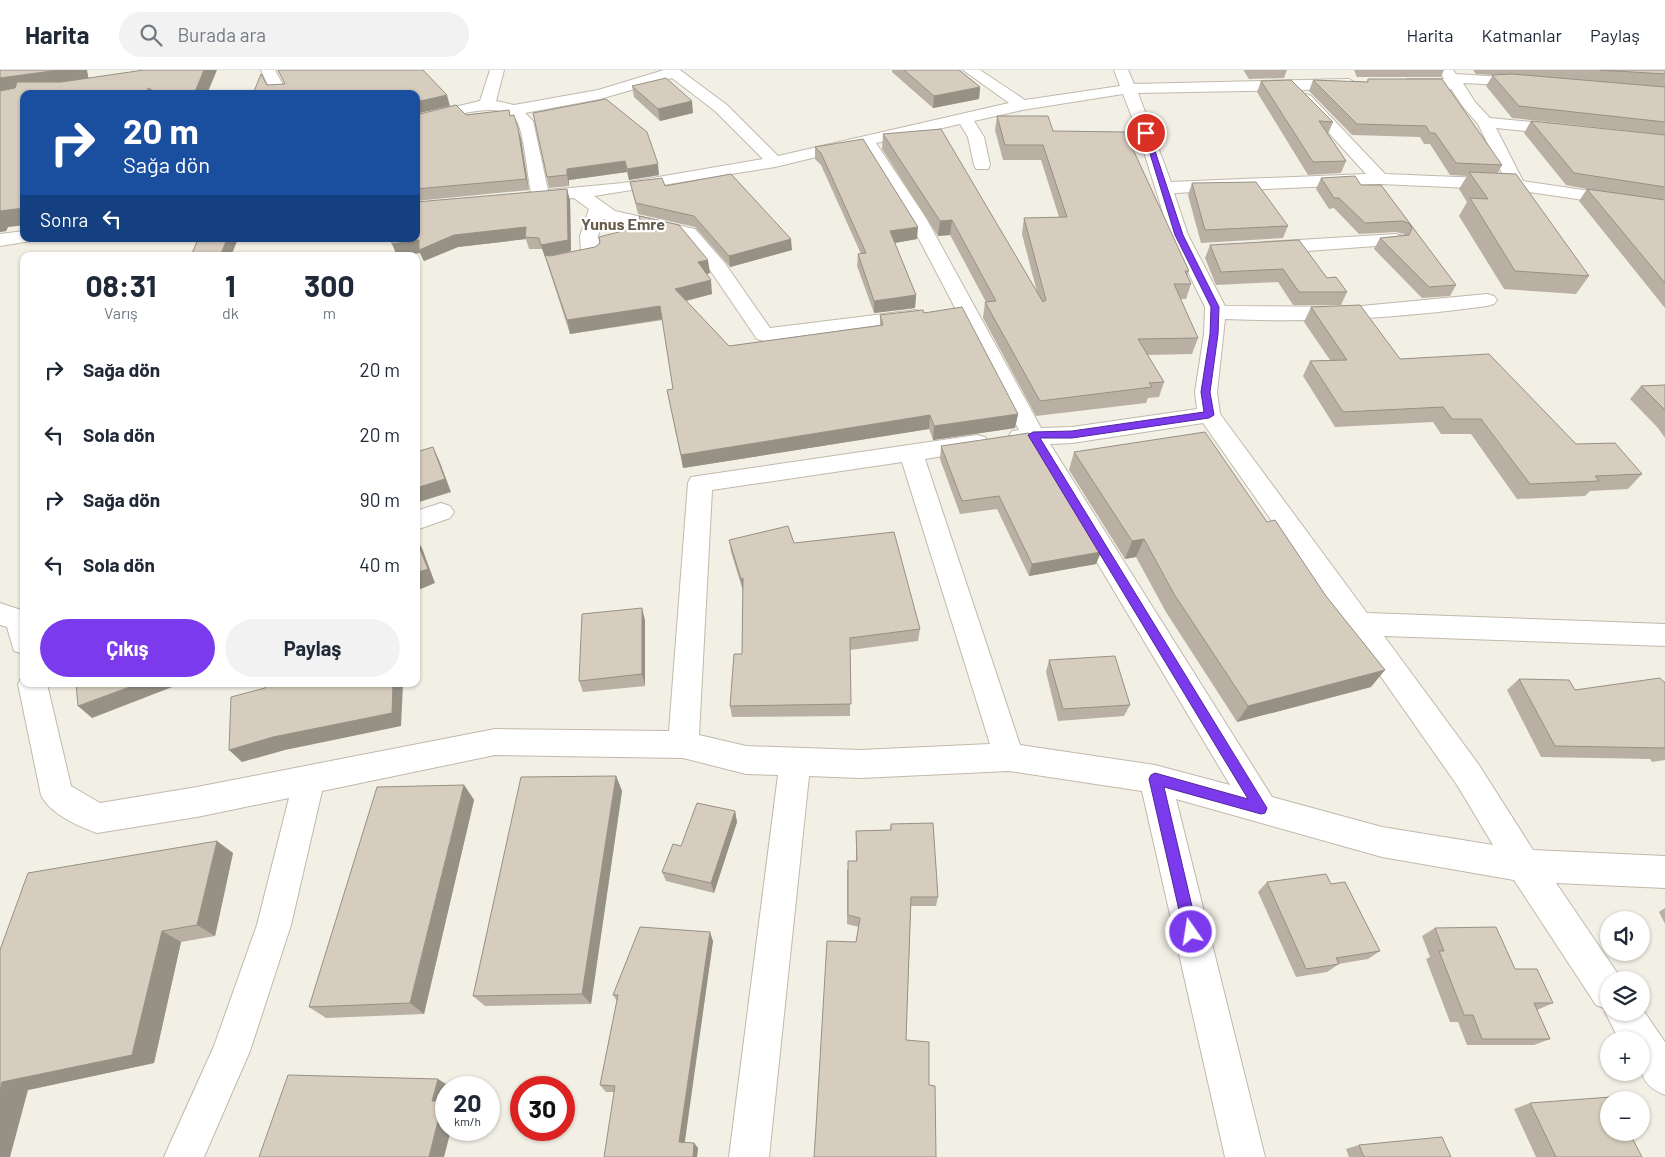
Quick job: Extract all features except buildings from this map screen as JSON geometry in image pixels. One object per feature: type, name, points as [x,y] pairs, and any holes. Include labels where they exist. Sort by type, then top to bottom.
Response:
[{"type":"street","points":[[268,70],[278,90]]},
{"type":"street","points":[[487,104],[497,70]]},
{"type":"street","points":[[970,70],[1022,105]]},
{"type":"street","points":[[1334,70],[1343,84]]},
{"type":"street","points":[[420,120],[487,104],[514,110],[600,94],[673,71],[722,108],[775,162]]},
{"type":"street","points":[[1451,78],[1485,122],[1516,185]]},
{"type":"street","points":[[1386,83],[1472,78],[1542,83]]},
{"type":"street","points":[[1125,80],[1146,133],[1162,188],[1196,251],[1215,307],[1214,334],[1206,392],[1209,415],[1468,775],[1524,866],[1600,979]]},
{"type":"street","points":[[514,199],[623,188],[775,162],[1125,80],[1292,86],[1368,84]]},
{"type":"street","points":[[1292,86],[1319,111],[1380,179]]},
{"type":"street","points":[[514,110],[525,121],[541,196]]},
{"type":"street","points":[[964,117],[976,136],[982,165]]},
{"type":"street","points":[[1485,122],[1580,132]]},
{"type":"street","points":[[866,140],[917,218],[949,312],[1033,435],[1261,808]]},
{"type":"street","points":[[1162,188],[1380,179],[1516,185],[1657,206],[1665,223]]},
{"type":"street","points":[[577,192],[609,215],[688,233],[717,266],[764,335],[949,312]]},
{"type":"street","points":[[553,262],[591,255],[589,236],[598,207]]},
{"type":"street","points":[[0,240],[20,238]]},
{"type":"street","points":[[1252,248],[1396,240]]},
{"type":"street","points":[[1214,312],[1270,316],[1342,313],[1437,307],[1487,300]]},
{"type":"street","points":[[682,745],[700,483],[1033,435],[1072,435],[1209,415]]},
{"type":"street","points":[[911,453],[1008,758]]},
{"type":"street","points":[[420,520],[441,512]]},
{"type":"street","points":[[0,614],[19,620],[20,625]]},
{"type":"street","points":[[1360,624],[1665,635]]},
{"type":"street","points":[[34,687],[57,795],[97,818],[197,802],[495,742],[682,745],[746,760],[795,762],[860,764],[1008,758],[1155,779],[1382,842],[1524,866],[1665,872]]},
{"type":"street","points":[[750,1157],[795,762]]},
{"type":"street","points":[[1155,779],[1245,1157]]},
{"type":"street","points":[[184,1157],[231,1051],[274,925],[309,780]]},
{"type":"street","points":[[1650,1054],[1665,1076]]},
{"type":"district","name":"Yunus Emre","points":[[623,223]]},
{"type":"route","points":[[1146,133],[1162,188],[1179,235],[1215,307],[1214,334],[1206,392],[1209,415],[1072,435],[1033,435],[1261,808],[1155,779],[1191,932]]}]
